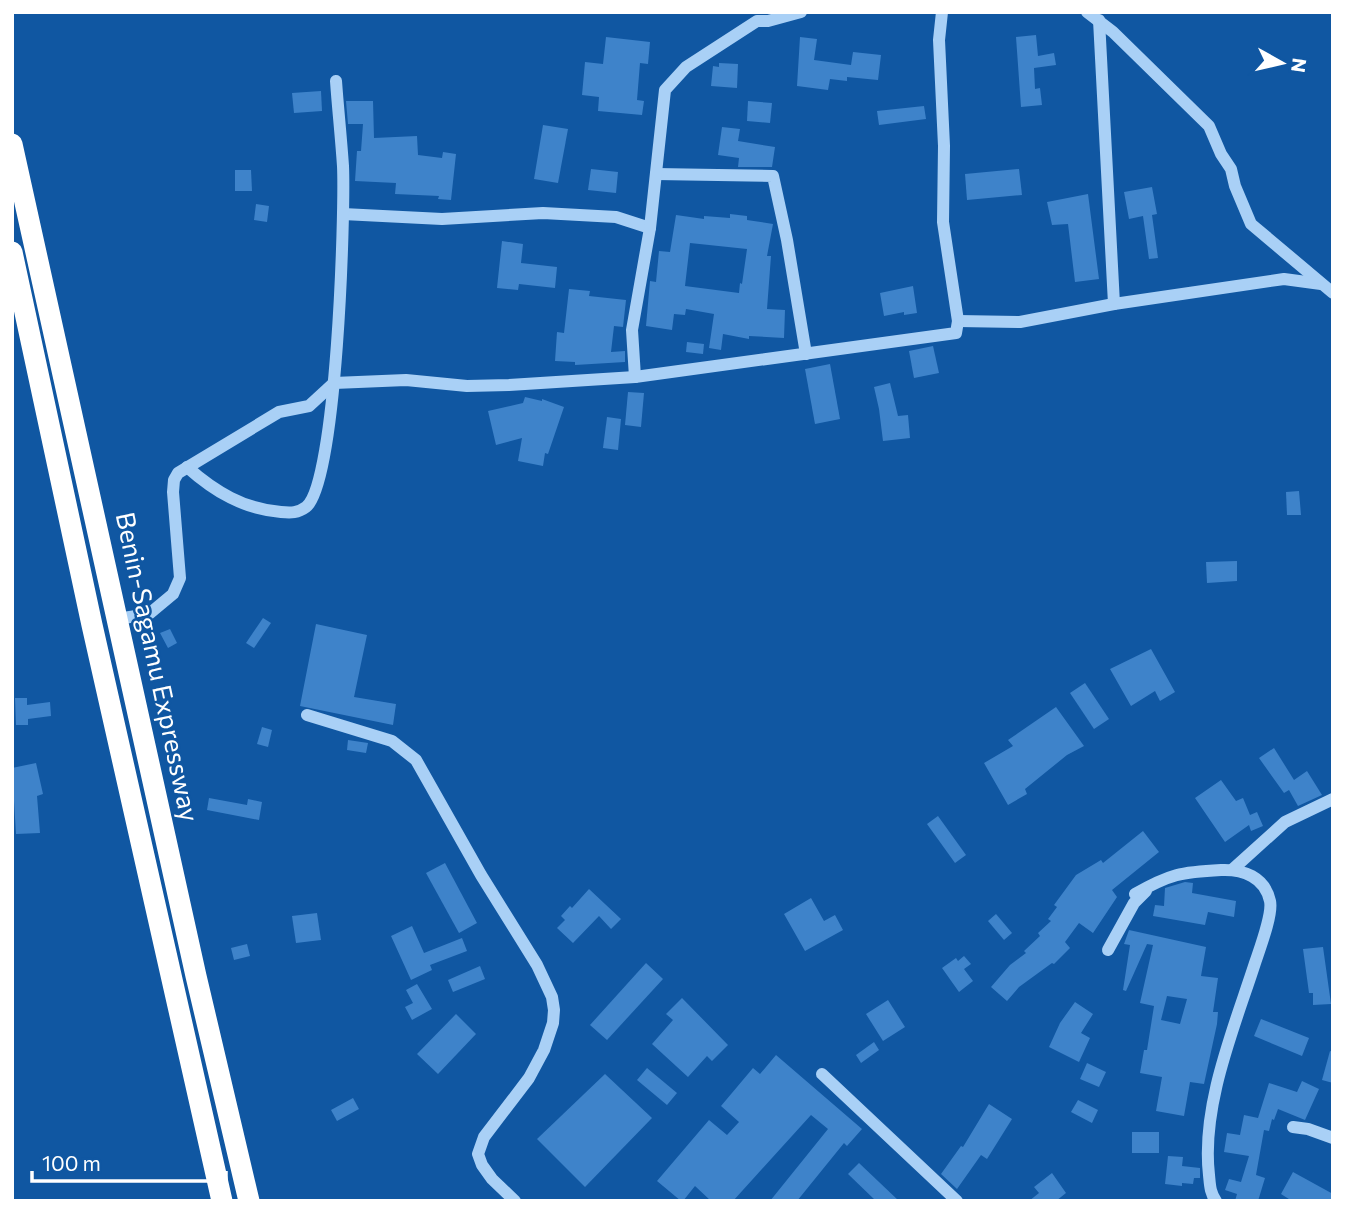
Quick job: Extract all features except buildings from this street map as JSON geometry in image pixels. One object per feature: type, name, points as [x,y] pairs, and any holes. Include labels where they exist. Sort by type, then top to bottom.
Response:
[{"type":"highway","name":"Benin-Sagamu Expressway","points":[[12,144],[249,1201]]},
{"type":"highway","name":"Benin-Sagamu Expressway","points":[[12,252],[92,625],[222,1201]]},
{"type":"street","points":[[635,377],[632,330],[650,228],[665,90],[686,66],[757,16],[768,21],[802,12]]},
{"type":"street","points":[[117,619],[149,614],[173,594],[180,578],[174,480],[178,473],[279,412],[309,406],[334,383],[406,380],[467,386],[635,377],[956,333],[958,321],[943,222],[944,146],[939,40],[942,12]]},
{"type":"street","points":[[1087,12],[1099,20],[1209,126],[1231,169],[1251,224],[1328,289]]},
{"type":"street","points":[[1099,20],[1114,304]]},
{"type":"street","points":[[187,467],[205,483],[235,501],[262,511],[294,513],[308,506],[319,484],[334,383],[343,214],[343,166],[336,81]]},
{"type":"street","points":[[656,174],[773,177],[787,240],[806,354]]},
{"type":"street","points":[[343,214],[442,219],[543,213],[616,217],[650,228]]},
{"type":"street","points":[[958,321],[1020,322],[1114,304],[1284,279],[1328,289]]},
{"type":"street","points":[[307,715],[393,741],[416,760],[481,875],[537,965],[552,997],[553,1023],[544,1050],[529,1079],[484,1137],[478,1153],[482,1165],[492,1179],[515,1201]]},
{"type":"street","points":[[1233,869],[1284,822],[1333,799]]},
{"type":"street","points":[[1135,894],[1185,871],[1233,869],[1256,877],[1264,886],[1271,903],[1214,1100],[1208,1164],[1212,1195],[1216,1201]]},
{"type":"street","points":[[1108,950],[1133,903],[1154,884]]},
{"type":"street","points":[[822,1074],[957,1201]]},
{"type":"street","points":[[1293,1127],[1333,1138]]}]
